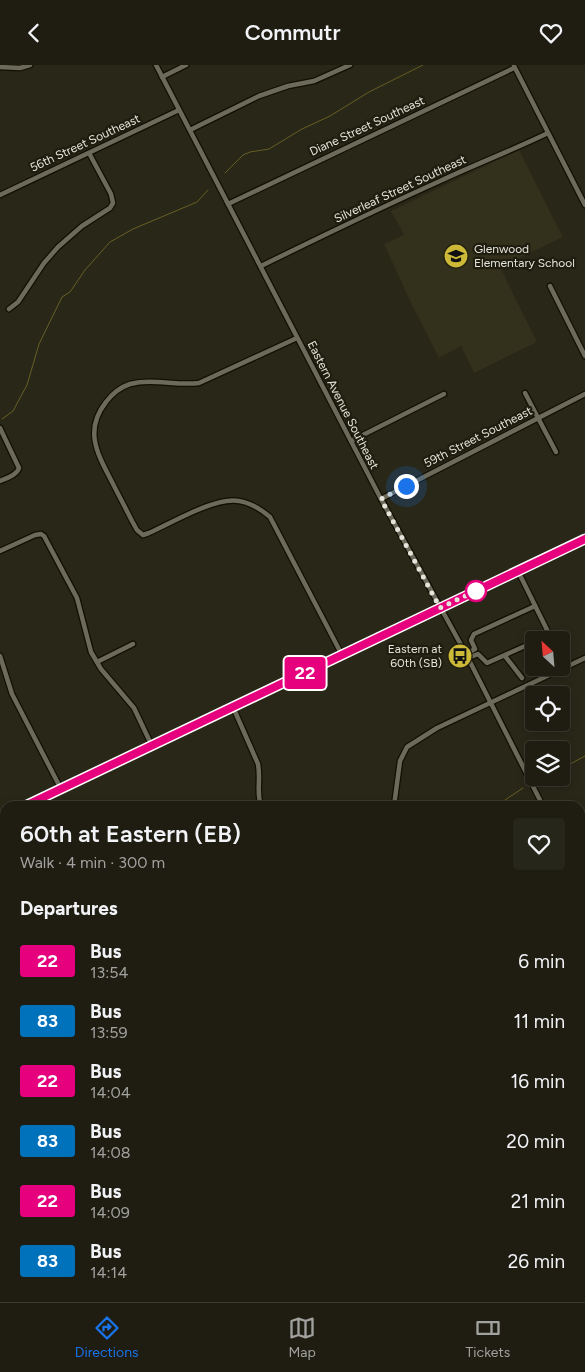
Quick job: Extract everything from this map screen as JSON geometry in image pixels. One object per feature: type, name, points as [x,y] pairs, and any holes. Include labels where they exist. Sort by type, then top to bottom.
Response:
[{"type":"main road","points":[[36,801],[585,539]]},
{"type":"street","points":[[0,67],[20,68],[30,65]]},
{"type":"street","name":"Eastern Avenue Southeast","points":[[156,65],[381,499],[492,703],[541,801]]},
{"type":"street","points":[[162,77],[186,65]]},
{"type":"street","points":[[190,130],[259,96],[288,86],[314,81],[350,65]]},
{"type":"street","points":[[514,66],[585,205]]},
{"type":"street","name":"Diane Street Southeast","points":[[228,203],[514,66]]},
{"type":"street","name":"56th Street Southeast","points":[[0,195],[179,110]]},
{"type":"street","name":"Silverleaf Street Southeast","points":[[261,267],[404,197],[548,133]]},
{"type":"street","points":[[9,309],[18,302],[44,263],[58,247],[82,226],[110,208],[113,203],[111,194],[89,153]]},
{"type":"street","points":[[550,286],[583,347],[585,357]]},
{"type":"street","points":[[297,338],[199,383],[187,385],[148,382],[130,384],[122,388],[110,397],[98,413],[94,432],[94,444],[132,521],[143,535],[216,502],[240,501],[259,509],[270,517],[342,655]]},
{"type":"street","points":[[525,393],[556,452]]},
{"type":"street","points":[[351,441],[444,394]]},
{"type":"street","name":"59th Street Southeast","points":[[381,499],[585,394]]},
{"type":"street","points":[[0,428],[18,464],[19,470],[0,481]]},
{"type":"street","points":[[0,551],[35,535],[41,534],[45,538],[77,598],[91,652],[100,669],[134,708],[152,746]]},
{"type":"street","points":[[518,571],[548,631]]},
{"type":"street","points":[[467,656],[474,649],[471,638],[474,635],[535,606]]},
{"type":"street","points":[[97,662],[133,645]]},
{"type":"street","points":[[467,656],[478,654],[486,663],[525,646]]},
{"type":"street","points":[[0,656],[12,694],[61,789]]},
{"type":"street","points":[[506,656],[522,678]]},
{"type":"street","points":[[395,801],[400,761],[407,747],[438,728],[585,658]]},
{"type":"street","points":[[233,707],[258,764],[260,773],[258,796],[260,801]]},
{"type":"shaded area","name":"Glenwood Elementary School","points":[[519,150],[563,237],[500,267],[537,342],[474,373],[461,346],[439,358],[384,244],[404,235],[391,211]]},
{"type":"waterway","points":[[225,173],[243,155],[269,149],[302,129],[330,116],[369,92],[423,65]]},
{"type":"waterway","points":[[2,419],[13,411],[27,385],[39,344],[62,297],[70,292],[85,270],[110,242],[133,229],[197,202],[208,190]]},
{"type":"waterway","points":[[570,764],[585,756]]},
{"type":"waterway","points":[[504,801],[523,788]]},
{"type":"bus line","name":"22","points":[[35,801],[585,539]]},
{"type":"place","name":"Glenwood Elementary School","points":[[456,256]]},
{"type":"place","name":"Eastern at 60th (SB)","points":[[460,656]]},
{"type":"route","points":[[406,486],[381,499],[440,608],[484,587],[476,591]]}]
